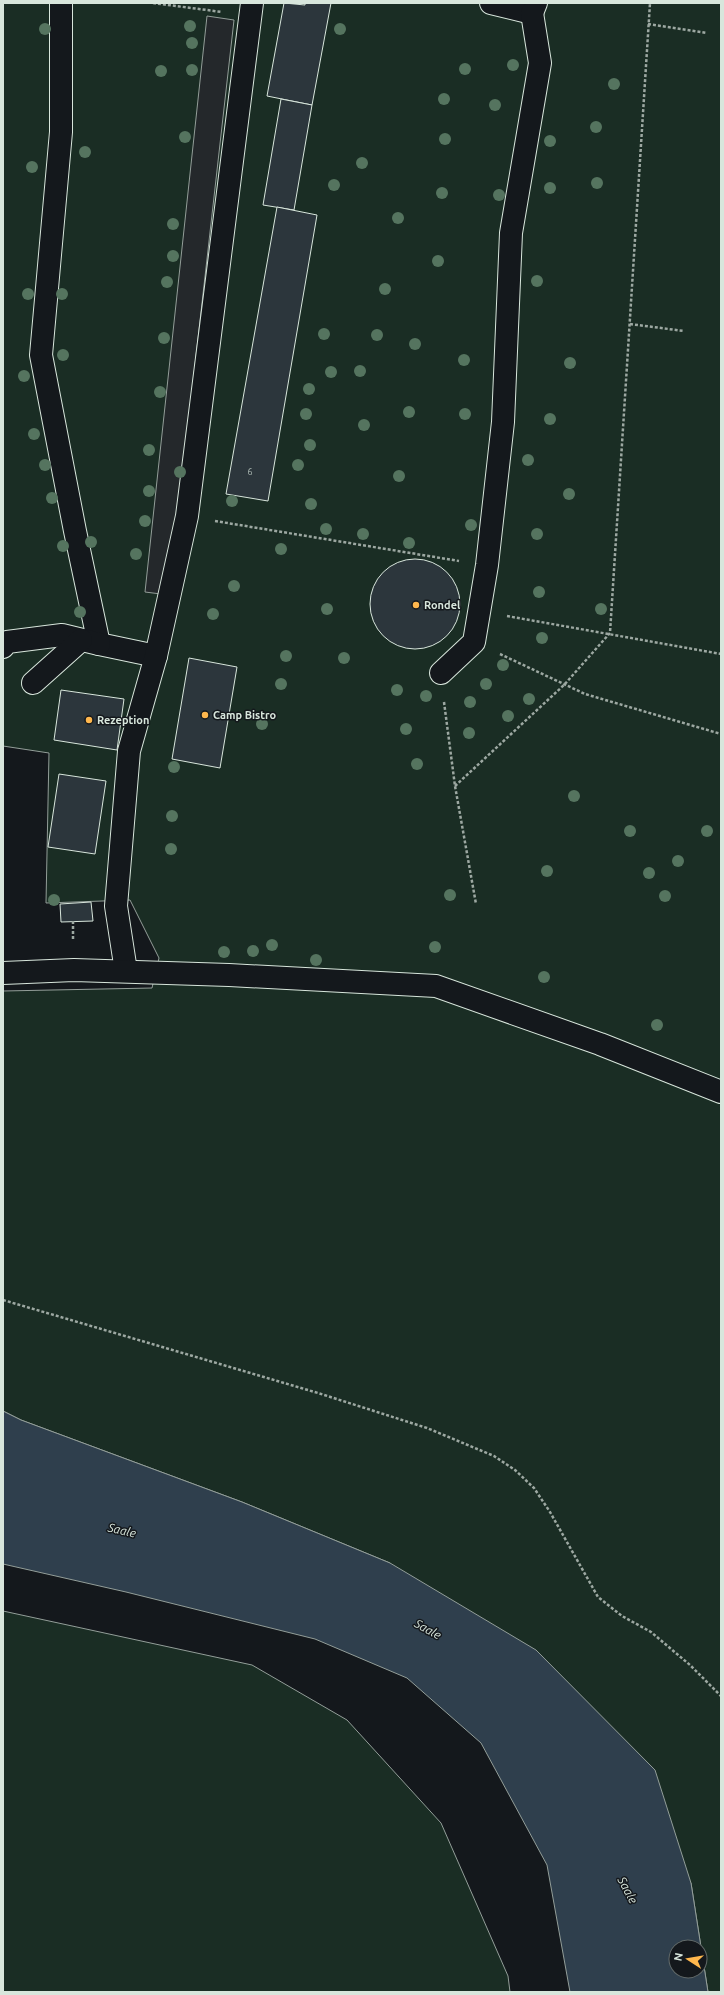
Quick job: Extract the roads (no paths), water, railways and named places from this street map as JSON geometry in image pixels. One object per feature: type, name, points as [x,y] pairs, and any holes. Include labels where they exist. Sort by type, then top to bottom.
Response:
[{"type":"street","points":[[61,3],[61,132],[41,355],[75,531],[90,642]]},
{"type":"street","points":[[441,673],[474,642],[480,611],[487,565],[503,422],[511,234],[540,63],[534,8],[491,3]]},
{"type":"street","points":[[126,971],[116,906],[129,751],[156,656],[187,516],[251,9]]},
{"type":"street","points":[[3,647],[7,642],[62,635],[156,656]]},
{"type":"street","points":[[33,683],[90,642]]},
{"type":"street","points":[[3,973],[74,970],[126,971],[436,986],[600,1044],[721,1092]]},
{"type":"water","name":"Saale","points":[[3,1411],[21,1420],[242,1502],[390,1563],[536,1650],[655,1770],[691,1883],[700,1939],[668,1939],[668,1979],[706,1979],[708,1992],[570,1992],[547,1865],[481,1743],[407,1678],[315,1639],[126,1592],[3,1564]]},
{"type":"place","name":"Rondel","points":[[416,605]]},
{"type":"place","name":"Camp Bistro","points":[[205,715]]},
{"type":"place","name":"Rezeption","points":[[89,720]]}]
